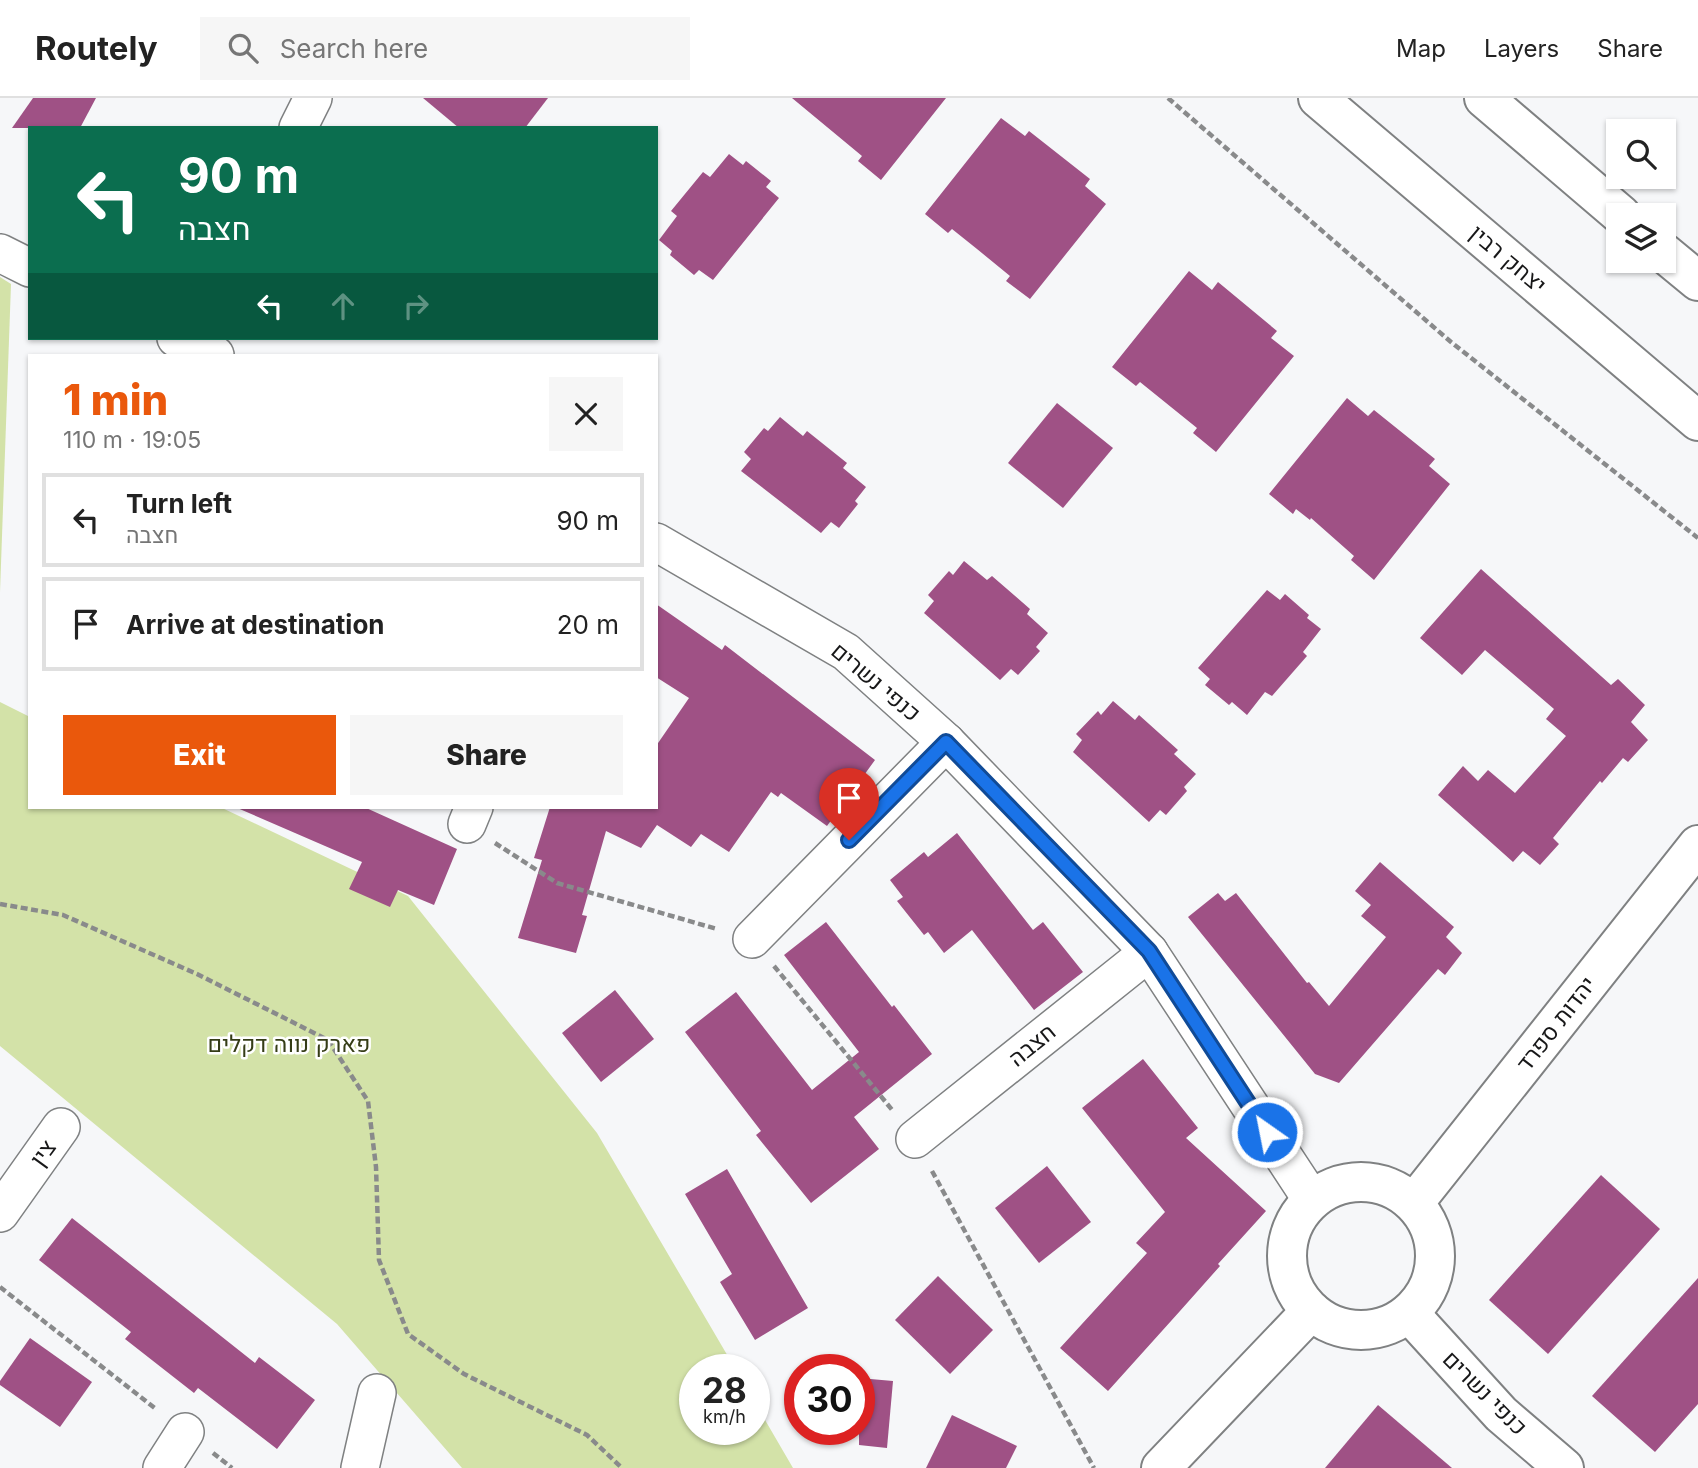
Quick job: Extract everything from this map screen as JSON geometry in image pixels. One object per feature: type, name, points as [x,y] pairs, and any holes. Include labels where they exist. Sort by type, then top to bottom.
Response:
[{"type":"street","points":[[299,126],[313,98]]},
{"type":"street","name":"יצחק רבין","points":[[1318,98],[1698,421]]},
{"type":"street","points":[[1484,98],[1607,203]]},
{"type":"street","points":[[0,253],[28,267]]},
{"type":"street","points":[[1676,263],[1698,281]]},
{"type":"street","name":"כנפי נשרים","points":[[658,543],[846,652],[946,742],[1149,951],[1312,1200]]},
{"type":"street","points":[[752,939],[946,742]]},
{"type":"street","name":"יהדות ספרד","points":[[1414,1203],[1698,845]]},
{"type":"street","name":"חצבה","points":[[915,1139],[1149,951]]},
{"type":"street","name":"צין","points":[[0,1213],[61,1127]]},
{"type":"street","points":[[1352,1181],[1375,1182],[1396,1189],[1414,1203],[1427,1219],[1434,1239],[1435,1259],[1432,1279],[1422,1298],[1409,1313],[1394,1323],[1360,1330],[1342,1328],[1311,1311],[1298,1295],[1290,1276],[1287,1255],[1290,1234],[1298,1216],[1312,1200],[1330,1188],[1352,1181]]},
{"type":"street","points":[[1161,1468],[1311,1311]]},
{"type":"street","name":"כנפי נשרים","points":[[1409,1313],[1501,1414],[1564,1468]]},
{"type":"street","points":[[360,1468],[377,1393]]},
{"type":"street","points":[[162,1468],[185,1432]]},
{"type":"path","points":[[1168,98],[1451,342],[1698,538]]},
{"type":"path","points":[[470,816],[557,883],[752,939],[915,1139],[1094,1468]]},
{"type":"path","points":[[0,904],[63,915],[197,974],[328,1040],[369,1101],[376,1167],[379,1260],[408,1334],[464,1374],[587,1435],[622,1468]]},
{"type":"path","points":[[0,1287],[232,1468]]},
{"type":"green space","points":[[0,277],[11,284],[0,592]]},
{"type":"green space","name":"פארק נווה דקלים","points":[[0,702],[28,716],[28,809],[224,809],[408,896],[597,1133],[727,1354],[679,1354],[679,1445],[770,1445],[770,1428],[793,1468],[462,1468],[337,1324],[0,1046]]},
{"type":"building","points":[[33,98],[96,98],[81,126],[12,128]]},
{"type":"building","points":[[423,98],[548,98],[527,126],[457,126]]},
{"type":"building","points":[[792,98],[946,98],[881,180],[858,161],[862,156]]},
{"type":"building","points":[[1001,118],[1025,136],[1029,131],[1090,179],[1085,186],[1106,204],[1030,299],[1006,281],[1010,276],[977,249],[952,229],[948,233],[925,214]]},
{"type":"building","points":[[729,154],[743,165],[746,161],[771,181],[766,187],[779,198],[713,280],[699,270],[694,275],[670,255],[672,251],[659,240],[677,216],[671,211],[703,172],[710,177]]},
{"type":"building","points":[[1189,271],[1212,290],[1218,282],[1277,331],[1271,338],[1294,356],[1216,452],[1193,433],[1197,428],[1140,382],[1136,386],[1112,367]]},
{"type":"building","points":[[1347,398],[1368,416],[1374,410],[1435,459],[1429,466],[1450,484],[1374,580],[1351,560],[1354,556],[1311,518],[1310,520],[1296,509],[1293,514],[1269,494]]},
{"type":"building","points":[[1057,403],[1113,448],[1063,508],[1008,463]]},
{"type":"building","points":[[780,417],[803,436],[807,431],[847,463],[843,468],[866,487],[855,501],[858,504],[839,528],[831,522],[821,533],[741,471],[751,459],[744,452],[764,428],[768,431]]},
{"type":"building","points":[[964,561],[987,580],[992,576],[1030,609],[1027,614],[1048,633],[1036,647],[1040,651],[1018,675],[1011,669],[1000,680],[924,613],[934,601],[928,595],[949,571],[953,575]]},
{"type":"building","points":[[1481,569],[1611,685],[1618,679],[1645,705],[1631,722],[1648,740],[1628,762],[1623,758],[1602,783],[1600,781],[1553,838],[1559,844],[1540,865],[1523,851],[1513,862],[1438,795],[1463,766],[1478,781],[1488,770],[1515,793],[1566,736],[1546,719],[1554,709],[1485,650],[1462,675],[1420,638]]},
{"type":"building","points":[[1267,590],[1280,600],[1285,594],[1321,629],[1303,652],[1307,656],[1272,696],[1265,692],[1247,715],[1232,702],[1229,705],[1205,685],[1210,679],[1198,668]]},
{"type":"building","points":[[658,605],[722,650],[725,645],[875,760],[827,826],[781,793],[778,797],[771,792],[729,852],[701,834],[691,847],[657,825],[641,848],[606,831],[582,915],[587,916],[576,953],[518,938],[542,860],[534,858],[549,809],[658,809],[658,743],[689,698],[658,678]]},
{"type":"building","points":[[1113,701],[1135,720],[1139,715],[1178,750],[1174,754],[1196,774],[1184,787],[1187,791],[1166,815],[1160,810],[1149,822],[1073,752],[1082,740],[1076,734],[1098,711],[1101,715]]},
{"type":"building","points":[[240,809],[368,809],[457,849],[434,905],[398,890],[390,907],[349,889],[362,862]]},
{"type":"building","points":[[957,833],[1033,930],[1043,922],[1083,972],[1034,1010],[972,930],[944,953],[928,932],[924,935],[897,901],[903,897],[890,880],[924,852],[928,857]]},
{"type":"building","points":[[1380,862],[1454,927],[1446,937],[1462,953],[1445,975],[1438,969],[1339,1083],[1315,1074],[1188,917],[1218,893],[1225,901],[1236,893],[1307,983],[1309,982],[1329,1006],[1386,937],[1361,916],[1371,905],[1355,891]]},
{"type":"building","points":[[826,922],[932,1054],[854,1117],[879,1149],[811,1203],[756,1135],[761,1131],[685,1032],[736,992],[812,1090],[859,1052],[784,955]]},
{"type":"building","points":[[615,990],[654,1039],[601,1082],[562,1033]]},
{"type":"building","points":[[1143,1059],[1198,1128],[1186,1138],[1266,1211],[1108,1391],[1060,1348],[1147,1253],[1136,1243],[1165,1212],[1082,1108]]},
{"type":"building","points":[[1047,1166],[1091,1222],[1039,1263],[995,1208]]},
{"type":"building","points":[[727,1169],[808,1308],[755,1340],[720,1282],[732,1274],[685,1194]]},
{"type":"building","points":[[1601,1175],[1660,1229],[1548,1354],[1489,1300]]},
{"type":"building","points":[[72,1218],[255,1363],[259,1357],[315,1400],[277,1449],[198,1388],[194,1393],[125,1339],[131,1332],[39,1260]]},
{"type":"building","points":[[938,1276],[993,1330],[950,1374],[895,1320]]},
{"type":"building","points":[[1698,1278],[1698,1404],[1655,1452],[1592,1396]]},
{"type":"building","points":[[30,1338],[92,1382],[60,1427],[0,1385],[0,1381]]},
{"type":"building","points":[[875,1379],[893,1381],[887,1448],[859,1445],[875,1445]]},
{"type":"building","points":[[1378,1405],[1452,1468],[1325,1468]]},
{"type":"building","points":[[952,1415],[1017,1446],[1006,1468],[926,1468]]},
{"type":"route","points":[[849,840],[946,742],[1149,951],[1267,1132]]}]
